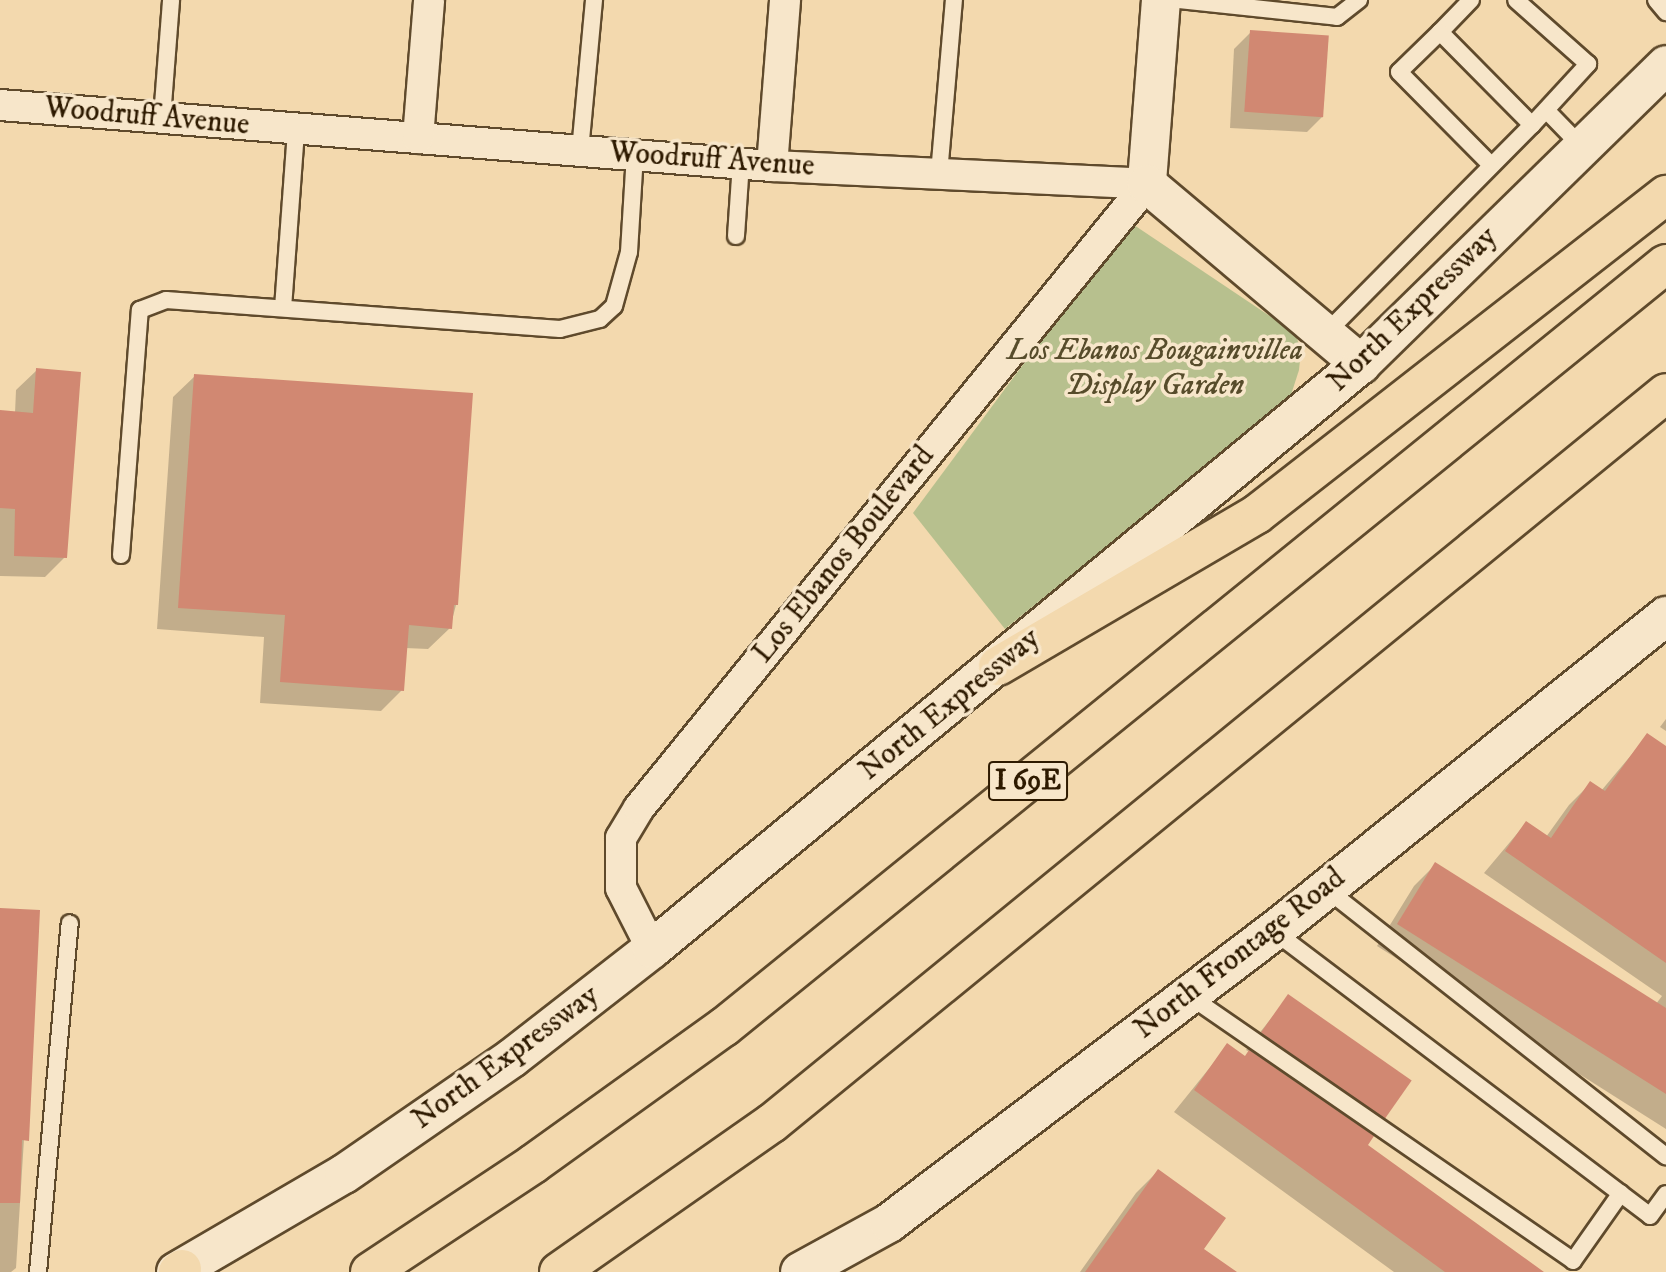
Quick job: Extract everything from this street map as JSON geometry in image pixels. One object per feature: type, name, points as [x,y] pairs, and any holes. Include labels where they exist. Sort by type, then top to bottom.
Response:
[{"type":"highway","points":[[998,667],[1257,514],[1666,195]]},
{"type":"highway","name":"I 69E","points":[[370,1272],[533,1164],[724,1027],[1666,264]]},
{"type":"highway","points":[[559,1272],[772,1123],[1666,393]]},
{"type":"main road","points":[[1161,0],[1147,184],[1361,364]]},
{"type":"main road","name":"North Expressway","points":[[179,1271],[344,1174],[512,1058],[652,949],[998,667],[1361,364],[1666,65]]},
{"type":"main road","name":"North Frontage Road","points":[[800,1272],[889,1223],[1274,931],[1666,616]]},
{"type":"street","points":[[418,138],[429,0]]},
{"type":"street","points":[[772,166],[785,0]]},
{"type":"street","name":"Woodruff Avenue","points":[[0,105],[772,166],[1147,184]]},
{"type":"street","name":"Los Ebanos Boulevard","points":[[652,949],[621,888],[621,838],[639,808],[1147,184]]},
{"type":"lane","points":[[162,118],[172,0]]},
{"type":"lane","points":[[580,151],[594,0]]},
{"type":"lane","points":[[939,174],[954,0]]},
{"type":"lane","points":[[1179,0],[1337,17],[1359,0]]},
{"type":"lane","points":[[1471,0],[1399,72],[1490,165]]},
{"type":"lane","points":[[1325,334],[1490,165],[1548,112],[1588,64],[1516,0]]},
{"type":"lane","points":[[1656,0],[1666,12]]},
{"type":"lane","points":[[1440,32],[1532,125]]},
{"type":"lane","points":[[1548,112],[1582,147]]},
{"type":"lane","points":[[283,308],[296,129]]},
{"type":"lane","points":[[121,555],[140,310],[166,300],[559,329],[600,318],[614,306],[629,252],[635,155]]},
{"type":"lane","points":[[736,236],[741,163]]},
{"type":"lane","points":[[1325,888],[1666,1156]]},
{"type":"lane","points":[[38,1272],[70,923]]},
{"type":"lane","points":[[1274,931],[1650,1216],[1666,1194]]},
{"type":"lane","points":[[1188,995],[1573,1261],[1621,1194]]},
{"type":"green space","name":"Los Ebanos Bougainvillea Display Garden","points":[[1134,225],[1295,333],[1301,350],[1299,370],[1290,398],[1005,629],[913,513],[1096,266]]},
{"type":"building","points":[[1250,30],[1329,36],[1323,117],[1244,112]]},
{"type":"building","points":[[36,368],[81,372],[67,558],[14,556],[15,509],[0,508],[0,410],[33,413]]},
{"type":"building","points":[[194,374],[473,393],[458,605],[454,605],[452,629],[409,625],[404,691],[280,682],[285,615],[178,608]]},
{"type":"building","points":[[1647,733],[1666,746],[1666,963],[1505,851],[1526,821],[1551,838],[1590,781],[1605,791]]},
{"type":"building","points":[[1435,862],[1666,1008],[1666,1094],[1397,924]]},
{"type":"building","points":[[0,908],[40,910],[29,1141],[22,1140],[20,1203],[0,1203]]},
{"type":"building","points":[[1288,994],[1412,1081],[1385,1119],[1261,1033]]},
{"type":"building","points":[[1227,1043],[1245,1056],[1249,1050],[1374,1136],[1368,1145],[1544,1272],[1445,1272],[1194,1090]]},
{"type":"building","points":[[1158,1169],[1226,1218],[1204,1249],[1237,1272],[1085,1272]]}]
